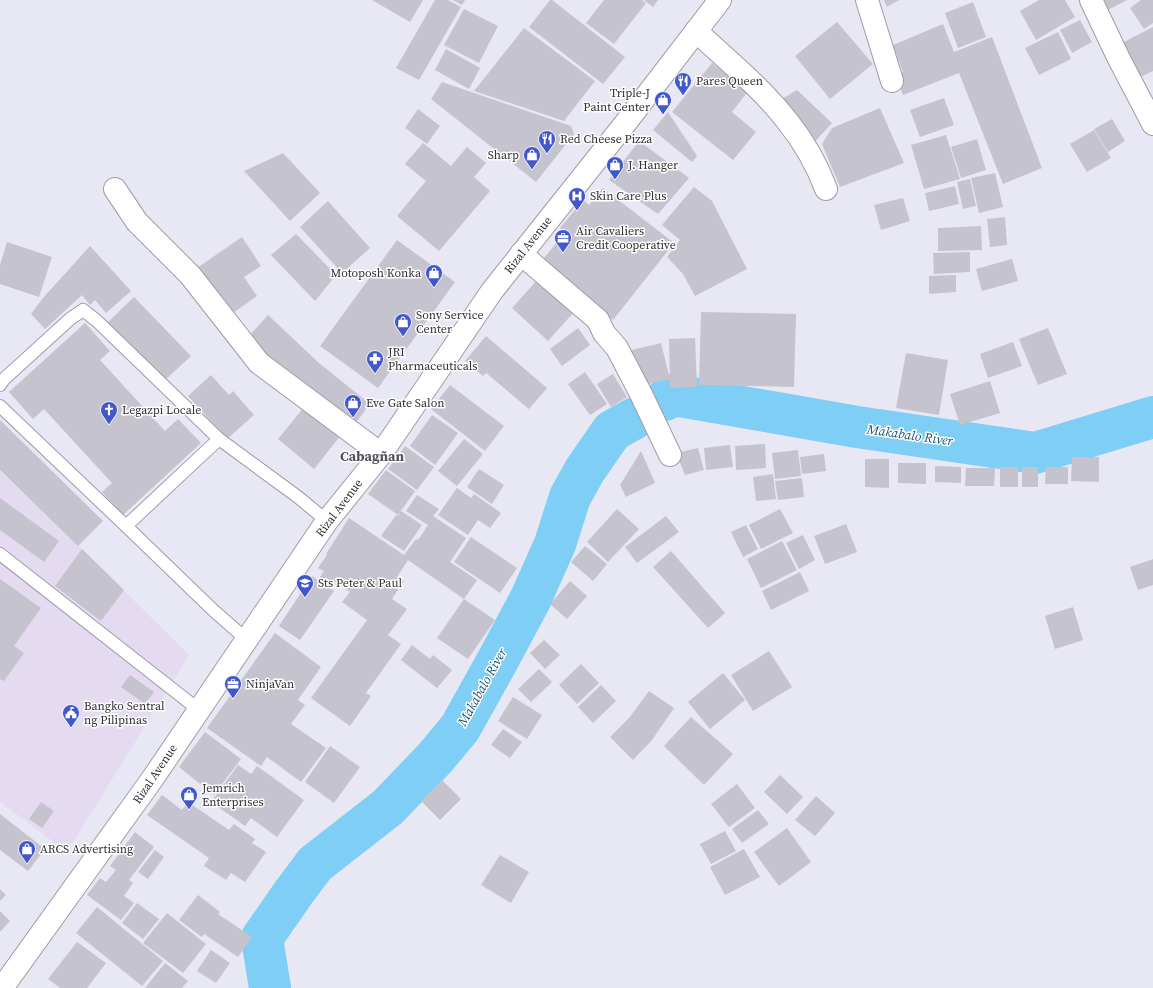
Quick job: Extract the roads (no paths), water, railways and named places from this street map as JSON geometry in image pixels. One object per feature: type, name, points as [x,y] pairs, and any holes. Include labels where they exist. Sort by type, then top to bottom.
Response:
[{"type":"main road","name":"Rizal Avenue","points":[[2,988],[154,778],[246,639],[299,564],[327,521],[381,454],[492,291],[624,125],[720,0]]},
{"type":"main road","points":[[867,0],[892,81]]},
{"type":"main road","points":[[1090,0],[1153,124]]},
{"type":"main road","points":[[696,31],[756,88],[789,122],[821,175],[826,189]]},
{"type":"main road","points":[[115,189],[137,222],[190,275],[259,363],[381,454]]},
{"type":"main road","points":[[521,254],[598,320],[604,333],[617,348],[628,368],[670,455]]},
{"type":"lane","points":[[0,385],[70,319],[83,310],[97,321],[218,439],[298,497],[327,521]]},
{"type":"lane","points":[[0,406],[213,610],[246,639]]},
{"type":"lane","points":[[126,526],[218,439]]},
{"type":"lane","points":[[0,554],[199,710]]},
{"type":"waterway","name":"Makabalo River","points":[[665,400],[674,395],[857,427],[1035,453],[1153,417]]},
{"type":"waterway","name":"Makabalo River","points":[[270,988],[262,938],[315,864],[388,807],[435,758],[460,728],[531,598],[555,544],[570,497],[585,470],[612,431],[635,418]]},
{"type":"place","name":"Pares Queen","points":[[683,96]]},
{"type":"place","name":"Triple-J Paint Center","points":[[663,115]]},
{"type":"place","name":"Red Cheese Pizza","points":[[547,154]]},
{"type":"place","name":"Sharp","points":[[532,170]]},
{"type":"place","name":"J. Hanger","points":[[615,180]]},
{"type":"place","name":"Skin Care Plus","points":[[577,211]]},
{"type":"place","name":"Air Cavaliers Credit Cooperative","points":[[563,253]]},
{"type":"place","name":"Motoposh Konka","points":[[434,288]]},
{"type":"place","name":"Sony Service Center","points":[[403,337]]},
{"type":"place","name":"JRI Pharmaceuticals","points":[[375,374]]},
{"type":"place","name":"Eve Gate Salon","points":[[353,418]]},
{"type":"place","name":"Legazpi Locale","points":[[109,425]]},
{"type":"place","name":"Sts Peter & Paul","points":[[305,598]]},
{"type":"place","name":"NinjaVan","points":[[233,699]]},
{"type":"place","name":"Bangko Sentral ng Pilipinas","points":[[71,728]]},
{"type":"place","name":"Jemrich Enterprises","points":[[189,810]]},
{"type":"place","name":"ARCS Advertising","points":[[27,864]]},
{"type":"district","name":"Cabagñan","points":[[372,456]]}]
